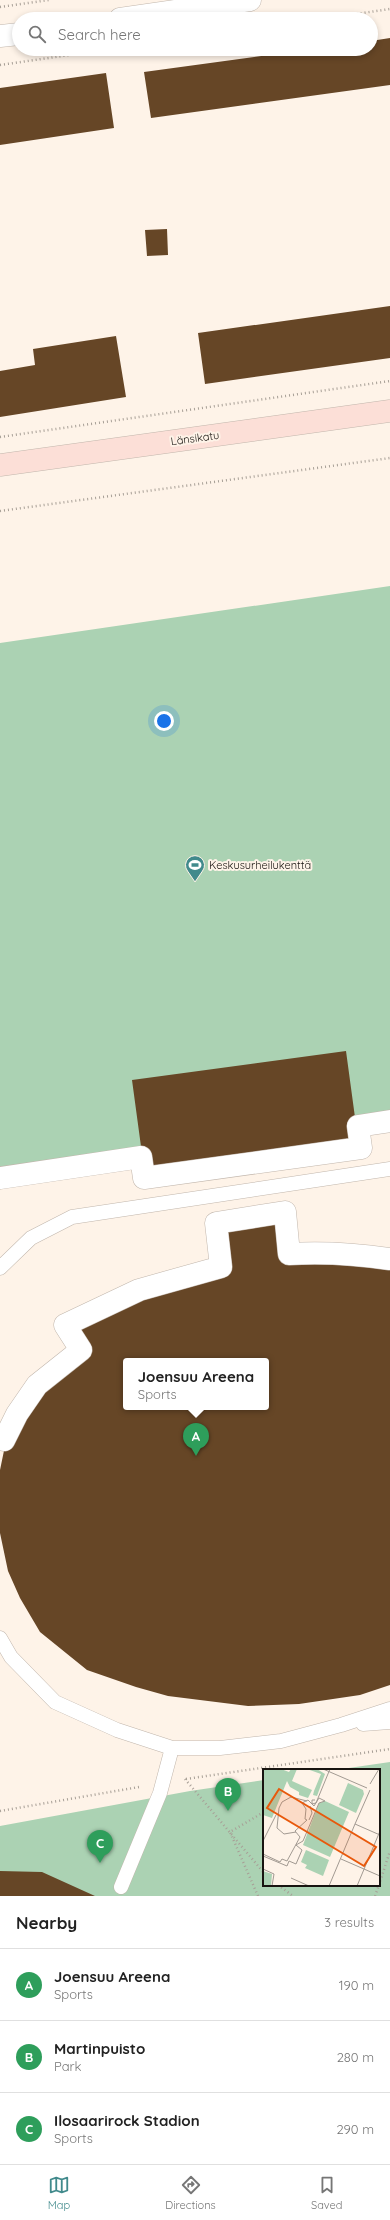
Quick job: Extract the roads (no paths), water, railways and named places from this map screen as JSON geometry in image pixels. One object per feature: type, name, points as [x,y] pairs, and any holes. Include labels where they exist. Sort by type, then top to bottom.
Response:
[{"type":"street","points":[[168,12],[250,0]]},
{"type":"street","points":[[0,36],[12,35]]},
{"type":"street","name":"Länsikatu","points":[[0,466],[390,412]]},
{"type":"street","points":[[0,1178],[141,1157],[144,1178],[361,1148],[358,1126],[390,1121]]},
{"type":"street","points":[[0,1438],[4,1440],[17,1414],[37,1385],[81,1350],[65,1325],[139,1290],[221,1267],[216,1223],[285,1212],[289,1254],[318,1252],[360,1254],[390,1259]]},
{"type":"lane","points":[[0,1268],[31,1238],[72,1218],[390,1169]]},
{"type":"lane","points":[[0,1638],[11,1657],[55,1702],[117,1730],[172,1748],[220,1748],[281,1741],[341,1725],[390,1709]]},
{"type":"lane","points":[[341,1725],[390,1722]]},
{"type":"lane","points":[[121,1887],[160,1793],[172,1748]]},
{"type":"place","name":"Keskusurheilukenttä","points":[[195,882]]},
{"type":"place","name":"Joensuu Areena","points":[[196,1456]]},
{"type":"place","name":"Martinpuisto","points":[[228,1811]]},
{"type":"place","name":"Ilosaarirock Stadion","points":[[100,1863]]}]
